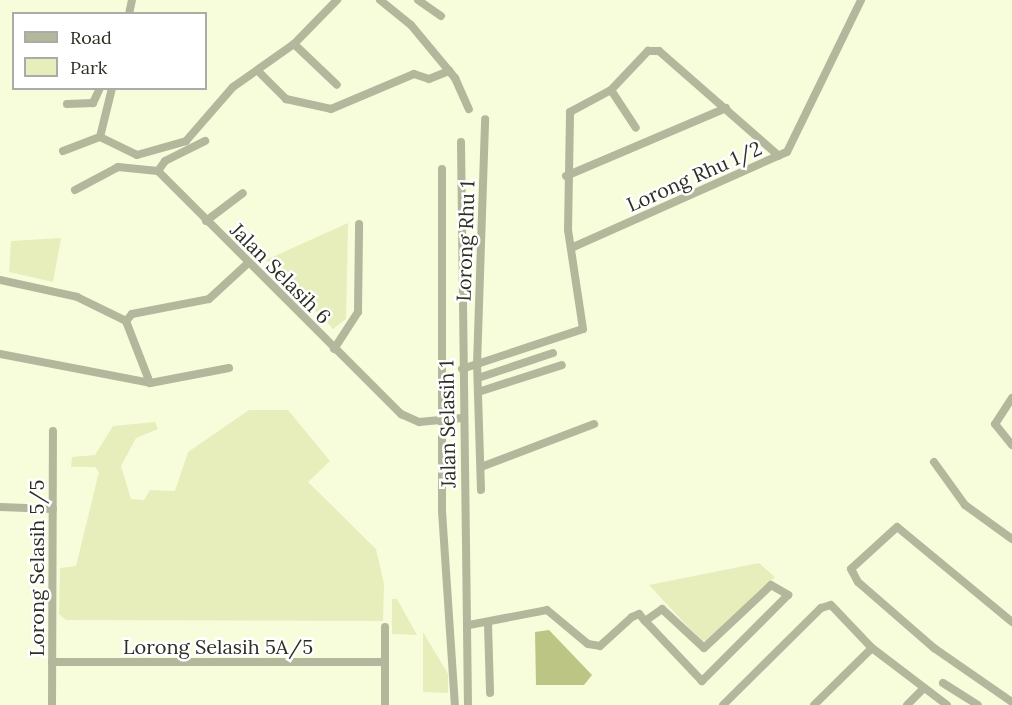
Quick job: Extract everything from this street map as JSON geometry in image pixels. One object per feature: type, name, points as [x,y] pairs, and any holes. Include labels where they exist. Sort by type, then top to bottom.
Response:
[{"type":"street","points":[[63,151],[100,138],[137,155],[186,141],[233,87],[294,44],[337,0]]},
{"type":"street","points":[[380,0],[411,24],[449,71],[469,109]]},
{"type":"street","points":[[418,0],[441,16]]},
{"type":"street","name":"Lorong Rhu 1/2","points":[[571,248],[787,152],[810,111],[861,0]]},
{"type":"street","points":[[294,44],[337,85]]},
{"type":"street","points":[[462,369],[583,329],[571,248],[566,176],[570,112],[611,90],[654,50],[726,108],[779,156]]},
{"type":"street","points":[[258,71],[286,99],[331,109],[414,74],[429,79],[449,71]]},
{"type":"street","points":[[67,104],[93,104],[99,90]]},
{"type":"street","points":[[100,138],[112,90]]},
{"type":"street","points":[[611,90],[636,128]]},
{"type":"street","points":[[566,176],[726,108]]},
{"type":"street","name":"Lorong Rhu 1","points":[[481,490],[477,364],[485,119]]},
{"type":"street","points":[[75,190],[118,167],[140,167],[158,171],[165,161],[205,141]]},
{"type":"street","name":"Jalan Selasih 1","points":[[461,142],[462,418],[469,622],[468,705]]},
{"type":"street","points":[[137,155],[140,167]]},
{"type":"street","points":[[442,169],[442,511],[453,622],[455,705]]},
{"type":"street","name":"Jalan Selasih 6","points":[[158,171],[247,264],[401,414],[419,422],[462,418]]},
{"type":"street","points":[[206,221],[243,193]]},
{"type":"street","points":[[334,349],[358,312],[359,224]]},
{"type":"street","points":[[126,321],[132,314],[209,299],[247,264]]},
{"type":"street","points":[[0,280],[77,297],[126,321],[150,382]]},
{"type":"street","points":[[478,378],[554,353]]},
{"type":"street","points":[[0,354],[150,382],[229,368]]},
{"type":"street","points":[[478,392],[562,365]]},
{"type":"street","points":[[1012,398],[996,418],[997,430],[1012,445]]},
{"type":"street","points":[[480,467],[594,424]]},
{"type":"street","name":"Lorong Selasih 5/5","points":[[52,705],[53,431]]},
{"type":"street","points":[[934,462],[965,505],[1011,536]]},
{"type":"street","points":[[0,507],[53,509]]},
{"type":"street","points":[[1012,622],[944,570],[905,531],[892,527],[853,563],[858,582],[934,648],[1012,702]]},
{"type":"street","points":[[453,622],[488,624],[554,612],[594,647],[639,614],[645,621],[702,681],[788,599],[771,585],[707,647],[700,647],[666,610],[657,609],[645,621]]},
{"type":"street","points":[[723,705],[821,608],[831,605],[872,648],[922,690],[947,705]]},
{"type":"street","points":[[488,624],[490,693]]},
{"type":"street","points":[[385,627],[385,705]]},
{"type":"street","points":[[814,705],[872,648]]},
{"type":"street","name":"Lorong Selasih 5A/5","points":[[52,662],[384,663]]},
{"type":"street","points":[[943,683],[978,705]]},
{"type":"street","points":[[907,705],[922,690]]},
{"type":"green space","points":[[348,223],[346,319],[333,329],[266,260]]},
{"type":"green space","points":[[61,238],[53,282],[9,272],[11,241]]},
{"type":"green space","points":[[249,410],[288,410],[330,461],[308,482],[376,549],[384,584],[383,621],[66,620],[59,614],[60,568],[76,566],[99,472],[95,467],[71,467],[72,457],[95,455],[113,426],[155,422],[158,429],[136,438],[121,466],[131,499],[144,500],[150,490],[175,491],[188,452]]},
{"type":"green space","points":[[759,563],[775,577],[707,641],[702,642],[649,585]]},
{"type":"green space","points":[[392,599],[397,599],[417,635],[392,634]]},
{"type":"green space","points":[[423,632],[448,674],[448,693],[423,692]]},
{"type":"shaded area","points":[[549,630],[592,675],[584,685],[536,685],[535,632]]}]
